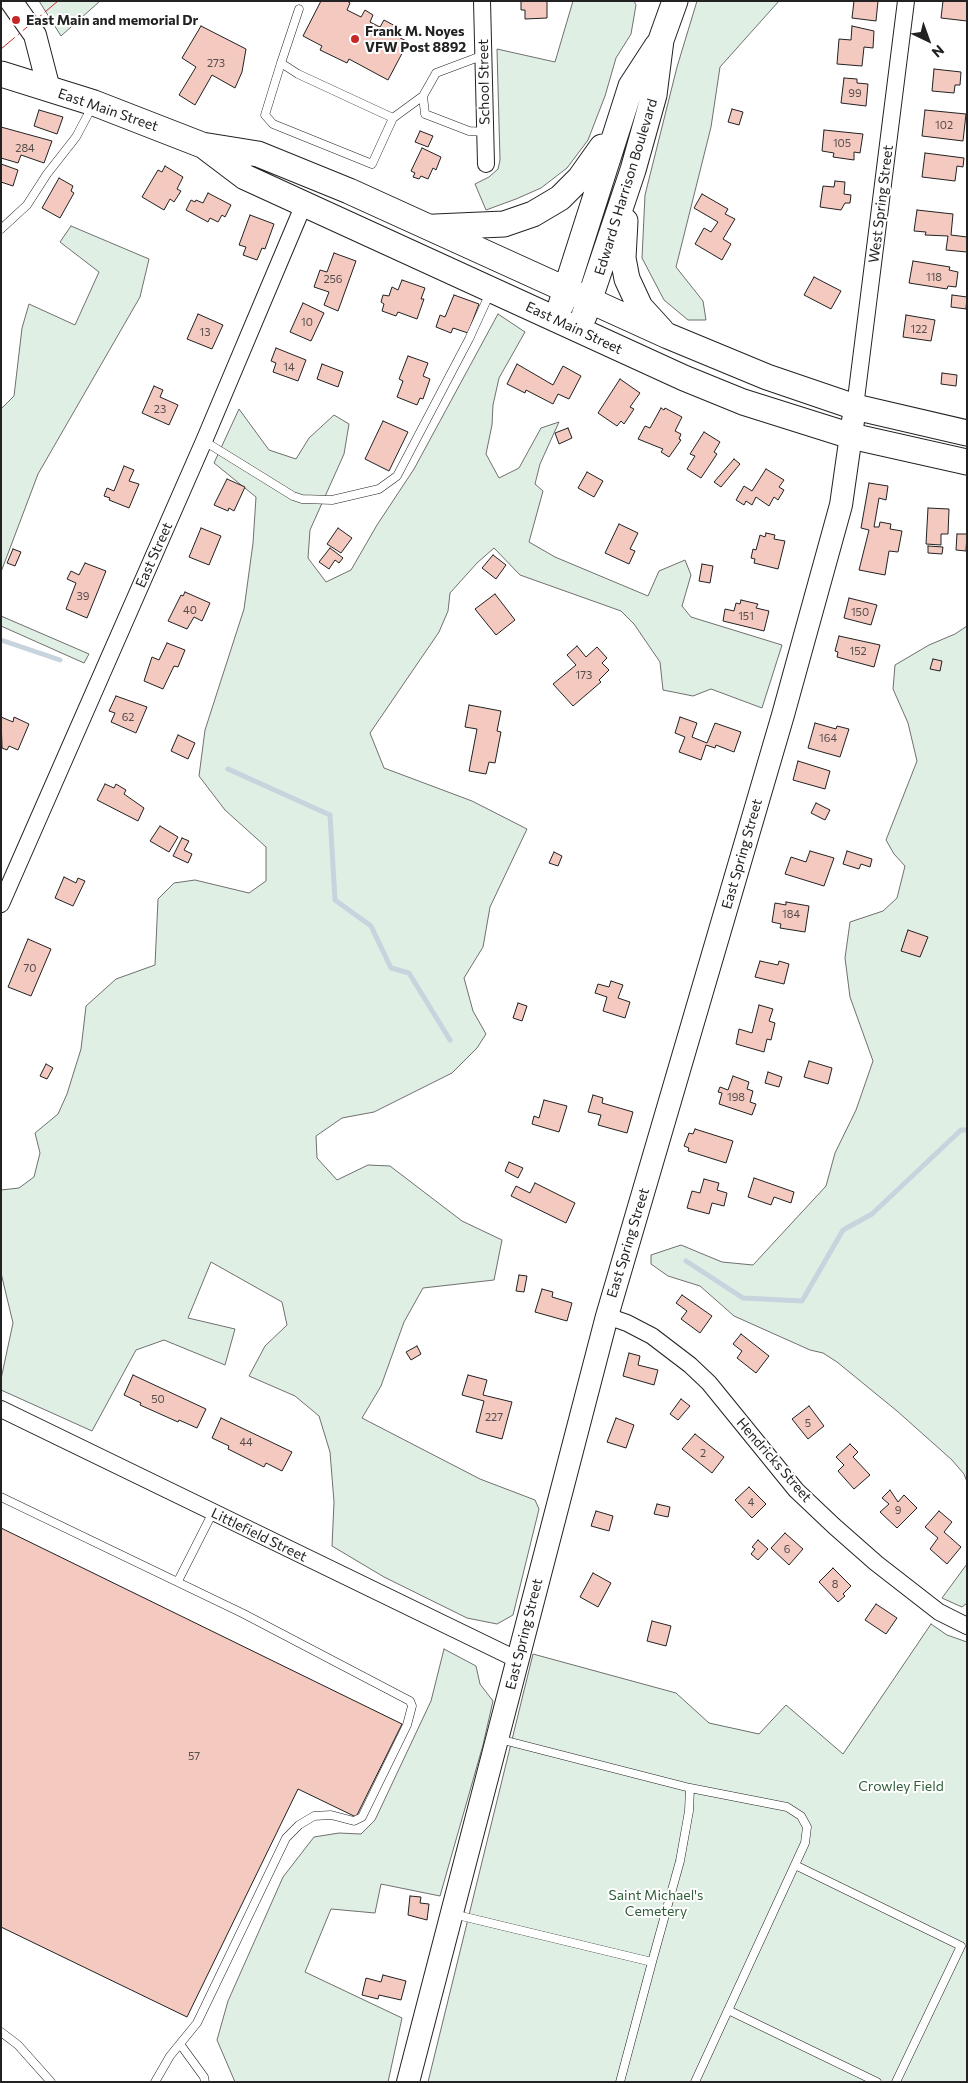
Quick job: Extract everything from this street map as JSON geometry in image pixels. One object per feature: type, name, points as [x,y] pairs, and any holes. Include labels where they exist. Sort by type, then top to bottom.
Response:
[{"type":"main road","name":"East Main Street","points":[[11,1],[35,34],[49,89],[94,103],[202,145],[258,154],[428,227],[668,336],[767,377],[854,407],[967,434]]},
{"type":"main road","name":"Edward S Harrison Boulevard","points":[[578,330],[591,301],[633,170],[654,95],[662,40],[675,1]]},
{"type":"main road","name":"Edward S Harrison Boulevard","points":[[555,319],[568,291],[602,175],[631,86],[662,40]]},
{"type":"main road","points":[[1,74],[49,89]]},
{"type":"main road","points":[[428,227],[504,224],[533,214],[560,198],[593,162],[631,86]]},
{"type":"main road","name":"East Main Street","points":[[202,145],[245,177],[684,378],[743,402],[851,436],[967,462]]},
{"type":"main road","points":[[633,170],[623,234],[623,258],[627,279],[640,307],[668,336]]},
{"type":"main road","name":"East Spring Street","points":[[408,2082],[606,1316],[785,706],[841,505],[854,407]]},
{"type":"street","name":"School Street","points":[[482,1],[486,164]]},
{"type":"street","name":"West Spring Street","points":[[854,407],[906,1]]},
{"type":"street","name":"East Street","points":[[1,904],[204,441],[304,204]]},
{"type":"street","name":"Hendricks Street","points":[[606,1316],[646,1332],[690,1365],[715,1390],[796,1490],[876,1563],[939,1612],[967,1626]]},
{"type":"street","name":"Littlefield Street","points":[[1,1409],[518,1660]]},
{"type":"lane","points":[[299,9],[266,115],[273,124],[372,164],[392,118],[423,96],[436,73],[484,55]]},
{"type":"lane","points":[[282,63],[298,74],[392,118]]},
{"type":"lane","points":[[423,96],[425,114],[469,131],[485,132]]},
{"type":"lane","points":[[1,230],[27,206],[47,174],[76,137],[94,103]]},
{"type":"lane","points":[[204,441],[293,496],[302,499],[332,500],[379,488],[397,476],[469,339],[492,289]]},
{"type":"lane","points":[[1,1497],[178,1581],[410,1701],[412,1710],[407,1726],[362,1818],[354,1821],[330,1815],[314,1816],[299,1825],[286,1838],[197,2023],[180,2044],[155,2082]]},
{"type":"lane","points":[[178,1581],[213,1512]]},
{"type":"lane","points":[[497,1739],[690,1788],[787,1807],[796,1811],[804,1822],[808,1834],[795,1865],[694,2082]]},
{"type":"lane","points":[[620,2082],[680,1860],[689,1811],[690,1788]]},
{"type":"lane","points":[[795,1865],[961,1946],[896,2082]]},
{"type":"lane","points":[[452,1914],[652,1962]]},
{"type":"lane","points":[[728,2010],[878,2082]]},
{"type":"lane","points":[[1,2032],[18,2045],[51,2082]]},
{"type":"lane","points":[[180,2044],[205,2082]]},
{"type":"green space","points":[[39,1],[100,1],[61,36]]},
{"type":"green space","points":[[573,1],[634,1],[636,5],[631,34],[616,58],[605,96],[588,140],[567,168],[541,188],[486,210],[475,184],[489,177],[498,169],[500,160],[497,49],[555,62]]},
{"type":"green space","points":[[697,1],[779,1],[720,67],[711,127],[676,267],[703,301],[706,320],[688,320],[664,300],[642,258],[645,195],[677,67]]},
{"type":"green space","points":[[71,226],[149,259],[140,297],[38,474],[1,572],[1,409],[14,396],[22,328],[29,304],[75,325],[99,272],[60,242]]},
{"type":"green space","points":[[498,314],[525,332],[499,378],[493,405],[492,425],[486,454],[499,478],[519,468],[541,428],[559,422],[540,464],[535,484],[543,491],[529,542],[555,557],[648,596],[659,571],[685,560],[691,575],[682,606],[691,617],[782,645],[762,708],[711,689],[693,696],[663,690],[660,662],[634,624],[621,611],[520,575],[494,548],[477,563],[450,593],[448,611],[439,632],[370,733],[384,768],[472,801],[527,829],[490,907],[483,947],[464,978],[473,1011],[486,1034],[477,1048],[452,1073],[374,1112],[342,1118],[316,1136],[317,1158],[337,1180],[368,1165],[390,1166],[462,1221],[502,1240],[494,1280],[423,1288],[404,1322],[381,1386],[362,1418],[480,1479],[535,1500],[539,1509],[513,1615],[497,1624],[467,1618],[384,1577],[332,1546],[334,1502],[330,1452],[319,1416],[295,1396],[249,1376],[265,1346],[287,1325],[282,1302],[211,1262],[188,1318],[235,1329],[225,1365],[164,1340],[136,1350],[92,1431],[1,1390],[1,1379],[13,1323],[1,1273],[1,1190],[19,1188],[34,1177],[40,1153],[35,1133],[58,1114],[67,1094],[81,1049],[86,1006],[116,979],[155,965],[158,899],[174,883],[195,880],[249,893],[266,881],[266,847],[225,810],[199,776],[205,730],[244,609],[253,543],[256,497],[214,463],[239,409],[269,450],[296,459],[309,438],[334,415],[349,424],[344,454],[310,530],[308,558],[326,582],[351,570],[377,525],[414,469]]},
{"type":"green space","points":[[1,616],[89,654],[84,663],[1,626]]},
{"type":"green space","points":[[967,626],[967,1482],[964,1474],[952,1460],[897,1411],[837,1362],[823,1353],[810,1350],[734,1316],[700,1286],[668,1276],[651,1264],[651,1255],[681,1245],[722,1262],[753,1265],[826,1186],[835,1153],[856,1110],[873,1061],[850,997],[845,958],[850,922],[883,911],[897,898],[905,866],[894,854],[886,840],[917,761],[908,723],[893,689],[895,665]]},
{"type":"green space","points":[[967,1564],[967,1603],[962,1607],[942,1598]]},
{"type":"green space","name":"Saint Michael's Cemetery","points":[[931,1624],[947,1635],[967,1642],[967,2082],[428,2082],[533,1654],[676,1693],[709,1723],[759,1734],[786,1705],[843,1754]]},
{"type":"green space","points":[[444,1649],[476,1666],[480,1684],[493,1701],[483,1745],[440,1896],[381,1884],[375,1913],[331,1909],[305,1972],[402,2018],[388,2082],[235,2082],[217,2040],[228,2001],[283,1877],[314,1837],[339,1833],[361,1834],[375,1820],[431,1701]]},
{"type":"building","name":"Frank M. Noyes VFW Post 8892","points":[[321,1],[347,1],[350,3],[347,10],[361,17],[365,10],[373,15],[370,22],[380,27],[384,20],[397,27],[393,34],[408,42],[388,80],[349,59],[347,63],[320,50],[322,46],[303,36]]},
{"type":"building","points":[[521,1],[547,1],[547,18],[525,19],[525,10],[521,10]]},
{"type":"building","points":[[854,1],[878,1],[876,21],[852,18]]},
{"type":"building","points":[[943,1],[967,1],[967,21],[941,18]]},
{"type":"building","points":[[201,26],[246,49],[242,72],[235,88],[212,75],[195,105],[179,95],[196,67],[182,58]]},
{"type":"building","points":[[852,26],[874,31],[873,48],[864,47],[862,66],[837,64],[839,39],[851,40]]},
{"type":"building","points":[[934,69],[961,72],[960,85],[955,85],[954,93],[932,91]]},
{"type":"building","points":[[844,78],[857,79],[857,83],[868,84],[866,106],[841,103]]},
{"type":"building","points":[[732,109],[743,112],[739,125],[728,122]]},
{"type":"building","points":[[39,110],[63,117],[57,134],[34,126]]},
{"type":"building","points":[[925,110],[966,114],[963,141],[922,136]]},
{"type":"building","points":[[1,127],[52,141],[44,163],[21,155],[18,163],[1,158]]},
{"type":"building","points":[[824,130],[863,134],[860,153],[854,152],[854,160],[833,157],[834,153],[822,151]]},
{"type":"building","points":[[420,131],[433,136],[428,147],[415,142]]},
{"type":"building","points":[[422,148],[441,157],[436,170],[433,168],[428,179],[421,176],[419,179],[413,177],[415,173],[411,171]]},
{"type":"building","points":[[925,153],[964,158],[963,167],[957,166],[955,181],[922,177]]},
{"type":"building","points":[[1,164],[18,170],[13,186],[1,182]]},
{"type":"building","points":[[165,166],[183,177],[177,189],[181,191],[174,202],[170,199],[164,210],[142,197],[158,170],[162,172]]},
{"type":"building","points":[[59,178],[73,186],[71,191],[74,193],[60,218],[42,208]]},
{"type":"building","points":[[835,181],[845,182],[844,194],[851,195],[850,203],[845,203],[841,210],[820,207],[823,186],[834,187]]},
{"type":"building","points":[[208,193],[231,205],[225,217],[222,215],[218,222],[210,218],[208,222],[186,210],[191,200],[203,203]]},
{"type":"building","points":[[702,194],[728,209],[725,214],[735,219],[723,239],[731,244],[722,260],[695,244],[704,228],[711,232],[718,222],[694,208]]},
{"type":"building","points":[[917,210],[953,214],[951,235],[967,237],[967,252],[946,250],[948,236],[925,235],[926,232],[914,231]]},
{"type":"building","points":[[250,215],[274,224],[265,249],[262,248],[257,260],[243,255],[246,247],[239,245]]},
{"type":"building","points":[[334,253],[356,261],[338,311],[324,305],[329,292],[314,287],[320,270],[327,272]]},
{"type":"building","points":[[913,261],[950,267],[949,270],[958,272],[956,287],[948,286],[947,289],[909,283]]},
{"type":"building","points":[[814,277],[841,291],[831,309],[804,295]]},
{"type":"building","points":[[402,280],[425,288],[421,299],[424,299],[417,319],[398,312],[396,316],[382,311],[384,304],[381,302],[383,295],[389,296],[392,287],[398,290]]},
{"type":"building","points":[[454,295],[479,304],[468,333],[453,328],[451,333],[436,327],[440,315],[445,317]]},
{"type":"building","points":[[952,295],[967,297],[966,309],[951,307]]},
{"type":"building","points":[[303,303],[324,313],[311,341],[290,332]]},
{"type":"building","points":[[198,314],[223,325],[212,349],[187,339]]},
{"type":"building","points":[[906,315],[935,320],[931,341],[903,337]]},
{"type":"building","points":[[276,348],[306,360],[298,381],[273,372],[276,363],[271,361]]},
{"type":"building","points":[[408,356],[428,363],[423,376],[430,379],[423,399],[420,398],[417,405],[397,397],[403,381],[399,379]]},
{"type":"building","points":[[322,364],[343,372],[338,387],[317,379]]},
{"type":"building","points":[[517,364],[553,385],[563,366],[581,376],[569,399],[558,394],[553,404],[526,390],[525,393],[507,384]]},
{"type":"building","points":[[942,373],[957,375],[956,386],[941,384]]},
{"type":"building","points":[[620,379],[640,393],[630,407],[634,409],[624,424],[621,421],[617,426],[598,413]]},
{"type":"building","points":[[154,386],[163,390],[160,397],[178,405],[169,425],[142,413]]},
{"type":"building","points":[[661,408],[664,410],[665,408],[682,417],[675,431],[681,434],[679,439],[681,440],[669,457],[661,452],[663,449],[638,439],[645,426],[650,428]]},
{"type":"building","points":[[383,421],[408,432],[389,471],[365,459]]},
{"type":"building","points":[[568,428],[572,438],[559,444],[555,433]]},
{"type":"building","points":[[704,432],[720,442],[714,452],[717,454],[701,478],[687,469],[695,456],[690,454]]},
{"type":"building","points":[[734,459],[740,464],[721,487],[714,482]]},
{"type":"building","points":[[124,466],[134,470],[129,481],[139,484],[129,508],[104,496],[107,488],[114,491]]},
{"type":"building","points":[[766,469],[784,480],[779,487],[784,490],[778,500],[774,497],[769,506],[756,497],[752,505],[746,501],[744,505],[736,500],[744,486],[752,491]]},
{"type":"building","points":[[587,472],[603,481],[594,497],[578,488]]},
{"type":"building","points":[[227,479],[245,487],[234,511],[229,508],[228,511],[214,505]]},
{"type":"building","points":[[869,483],[888,486],[886,500],[879,498],[874,527],[879,527],[880,522],[891,524],[890,529],[902,531],[898,552],[889,551],[885,575],[859,570],[869,530],[861,528]]},
{"type":"building","points":[[928,508],[949,509],[948,534],[941,534],[941,545],[926,544]]},
{"type":"building","points":[[619,524],[638,533],[630,549],[635,551],[629,564],[605,553]]},
{"type":"building","points":[[201,528],[221,536],[209,565],[189,557]]},
{"type":"building","points":[[338,528],[352,538],[341,553],[327,544]]},
{"type":"building","points":[[766,533],[775,535],[774,539],[785,541],[778,569],[754,563],[755,559],[751,558],[753,549],[756,550],[760,535],[765,537]]},
{"type":"building","points":[[957,534],[967,534],[966,551],[956,550]]},
{"type":"building","points":[[928,546],[943,547],[942,554],[928,553]]},
{"type":"building","points":[[330,548],[343,558],[339,563],[335,560],[329,569],[319,562]]},
{"type":"building","points":[[13,549],[21,552],[15,566],[7,563]]},
{"type":"building","points":[[493,555],[506,565],[496,579],[482,568]]},
{"type":"building","points":[[85,563],[106,571],[87,618],[66,609],[76,583],[67,579],[71,571],[79,575]]},
{"type":"building","points":[[702,564],[713,566],[710,583],[699,581]]},
{"type":"building","points":[[185,592],[210,603],[202,621],[194,617],[187,629],[168,621],[181,595],[183,596]]},
{"type":"building","points":[[495,594],[515,620],[496,635],[475,609]]},
{"type":"building","points":[[849,598],[877,605],[871,625],[844,618]]},
{"type":"building","points":[[741,600],[758,604],[756,608],[769,611],[764,631],[723,621],[725,609],[734,611],[736,603],[740,604]]},
{"type":"building","points":[[839,636],[880,645],[874,667],[837,657],[838,652],[835,651]]},
{"type":"building","points":[[167,643],[185,650],[178,667],[174,666],[163,689],[144,681],[152,657],[159,660]]},
{"type":"building","points":[[577,646],[586,657],[597,647],[607,658],[602,663],[609,670],[599,680],[601,682],[573,706],[553,684],[576,665],[567,655]]},
{"type":"building","points":[[933,659],[942,661],[940,671],[930,669]]},
{"type":"building","points":[[116,696],[147,707],[136,733],[111,722],[115,713],[109,711]]},
{"type":"building","points":[[469,705],[501,711],[497,731],[501,732],[495,763],[489,762],[486,774],[469,771],[477,729],[465,727]]},
{"type":"building","points":[[1,717],[13,722],[14,717],[29,724],[18,750],[9,746],[7,750],[2,748]]},
{"type":"building","points":[[680,717],[697,723],[692,737],[707,743],[715,723],[741,732],[734,752],[716,745],[715,748],[706,745],[701,760],[679,752],[685,737],[675,733]]},
{"type":"building","points":[[815,723],[836,729],[837,726],[849,729],[840,757],[808,748]]},
{"type":"building","points":[[178,735],[195,743],[188,759],[171,751]]},
{"type":"building","points":[[798,761],[830,771],[825,789],[793,780]]},
{"type":"building","points":[[105,784],[114,788],[116,784],[126,790],[124,794],[144,808],[138,821],[97,800]]},
{"type":"building","points":[[816,803],[830,810],[825,820],[811,813]]},
{"type":"building","points":[[160,826],[178,837],[169,852],[150,841]]},
{"type":"building","points":[[182,838],[189,841],[184,850],[192,854],[188,863],[173,856]]},
{"type":"building","points":[[810,851],[834,858],[824,886],[785,874],[791,857],[806,862]]},
{"type":"building","points":[[847,851],[872,859],[870,867],[861,864],[859,869],[843,864]]},
{"type":"building","points":[[554,852],[562,856],[558,866],[549,863]]},
{"type":"building","points":[[64,877],[76,883],[78,878],[85,881],[73,906],[55,898]]},
{"type":"building","points":[[786,902],[809,906],[805,932],[780,928],[781,924],[772,922],[775,903],[786,905]]},
{"type":"building","points":[[908,930],[928,937],[920,957],[901,951]]},
{"type":"building","points":[[28,939],[51,949],[31,996],[8,987]]},
{"type":"building","points":[[760,961],[778,965],[779,961],[789,964],[784,984],[755,977]]},
{"type":"building","points":[[611,981],[623,985],[618,998],[630,1002],[625,1018],[603,1011],[607,997],[595,993],[598,984],[609,987]]},
{"type":"building","points":[[518,1003],[527,1006],[522,1021],[513,1018]]},
{"type":"building","points":[[759,1005],[773,1009],[769,1021],[775,1023],[771,1040],[767,1039],[764,1052],[736,1044],[739,1029],[752,1033]]},
{"type":"building","points":[[809,1061],[832,1068],[828,1084],[804,1077]]},
{"type":"building","points":[[46,1064],[53,1068],[47,1079],[40,1076]]},
{"type":"building","points":[[768,1072],[782,1077],[779,1087],[765,1083]]},
{"type":"building","points":[[733,1076],[749,1082],[747,1089],[753,1091],[750,1102],[756,1104],[752,1115],[719,1104],[722,1093],[718,1092],[720,1087],[728,1090]]},
{"type":"building","points":[[593,1095],[603,1098],[602,1103],[633,1112],[627,1133],[598,1125],[601,1115],[588,1112]]},
{"type":"building","points":[[544,1100],[567,1106],[559,1132],[532,1124],[534,1116],[539,1118]]},
{"type":"building","points":[[695,1129],[733,1141],[726,1163],[688,1151],[689,1148],[684,1146],[689,1133],[693,1134]]},
{"type":"building","points":[[509,1162],[523,1168],[518,1178],[505,1171]]},
{"type":"building","points":[[754,1178],[794,1192],[791,1203],[774,1197],[771,1205],[748,1197]]},
{"type":"building","points":[[704,1179],[719,1183],[717,1190],[727,1193],[724,1206],[712,1203],[709,1214],[687,1208],[692,1191],[700,1193]]},
{"type":"building","points":[[535,1183],[575,1203],[566,1223],[511,1196],[516,1186],[530,1193]]},
{"type":"building","points":[[519,1275],[527,1276],[524,1292],[516,1291]]},
{"type":"building","points":[[542,1289],[553,1292],[552,1297],[572,1303],[567,1321],[535,1312]]},
{"type":"building","points":[[682,1295],[712,1316],[700,1333],[681,1319],[687,1311],[676,1303]]},
{"type":"building","points":[[741,1334],[769,1356],[756,1373],[737,1358],[742,1351],[733,1344]]},
{"type":"building","points":[[417,1346],[421,1354],[411,1360],[406,1352]]},
{"type":"building","points":[[629,1353],[640,1356],[638,1365],[658,1370],[654,1385],[623,1376]]},
{"type":"building","points":[[133,1375],[206,1409],[197,1428],[179,1420],[178,1422],[140,1405],[141,1403],[124,1395]]},
{"type":"building","points":[[468,1375],[487,1380],[483,1395],[512,1402],[502,1439],[476,1432],[484,1401],[462,1395]]},
{"type":"building","points":[[681,1399],[690,1406],[678,1420],[670,1414]]},
{"type":"building","points":[[809,1406],[824,1426],[808,1439],[792,1419]]},
{"type":"building","points":[[221,1418],[292,1452],[282,1471],[266,1463],[264,1467],[228,1449],[229,1446],[212,1438]]},
{"type":"building","points":[[616,1418],[634,1425],[626,1448],[607,1442]]},
{"type":"building","points":[[695,1434],[724,1457],[712,1473],[682,1449]]},
{"type":"building","points":[[850,1444],[858,1452],[853,1457],[870,1475],[854,1489],[838,1471],[844,1465],[836,1457]]},
{"type":"building","points":[[749,1487],[766,1504],[752,1518],[735,1500]]},
{"type":"building","points":[[890,1490],[898,1502],[904,1495],[917,1508],[897,1528],[880,1512],[889,1504],[882,1498]]},
{"type":"building","points":[[657,1504],[670,1507],[668,1517],[654,1514]]},
{"type":"building","points":[[596,1511],[613,1516],[609,1531],[591,1526]]},
{"type":"building","points":[[939,1511],[952,1522],[944,1532],[961,1547],[947,1564],[930,1549],[938,1538],[925,1527]]},
{"type":"building","points":[[1,1528],[402,1724],[356,1817],[298,1789],[187,2017],[1,1927]]},
{"type":"building","points":[[785,1533],[803,1549],[789,1565],[771,1548]]},
{"type":"building","points":[[758,1540],[768,1549],[758,1560],[751,1554],[755,1549],[752,1547]]},
{"type":"building","points":[[833,1568],[851,1586],[843,1594],[845,1596],[838,1602],[819,1582]]},
{"type":"building","points":[[593,1573],[611,1583],[598,1607],[580,1597]]},
{"type":"building","points":[[876,1604],[897,1618],[886,1634],[865,1620]]},
{"type":"building","points":[[652,1621],[671,1626],[666,1646],[647,1641]]},
{"type":"building","points":[[410,1896],[421,1897],[420,1903],[429,1904],[427,1920],[408,1915]]},
{"type":"building","points":[[383,1975],[406,1981],[401,2000],[379,1995],[378,1999],[362,1995],[366,1978],[381,1982]]},
{"type":"waterway","points":[[1,640],[60,660]]},
{"type":"waterway","points":[[228,769],[330,815],[335,900],[371,926],[391,968],[409,973],[450,1040]]},
{"type":"waterway","points":[[686,1261],[743,1298],[802,1301],[843,1230],[872,1214],[961,1130],[967,1130]]},
{"type":"power","points":[[1,49],[58,1]]},
{"type":"place","name":"East Main and memorial Dr","points":[[16,20]]},
{"type":"place","name":"Frank M. Noyes VFW Post 8892","points":[[355,39]]},
{"type":"park label","name":"Crowley Field","points":[[901,1786]]}]
